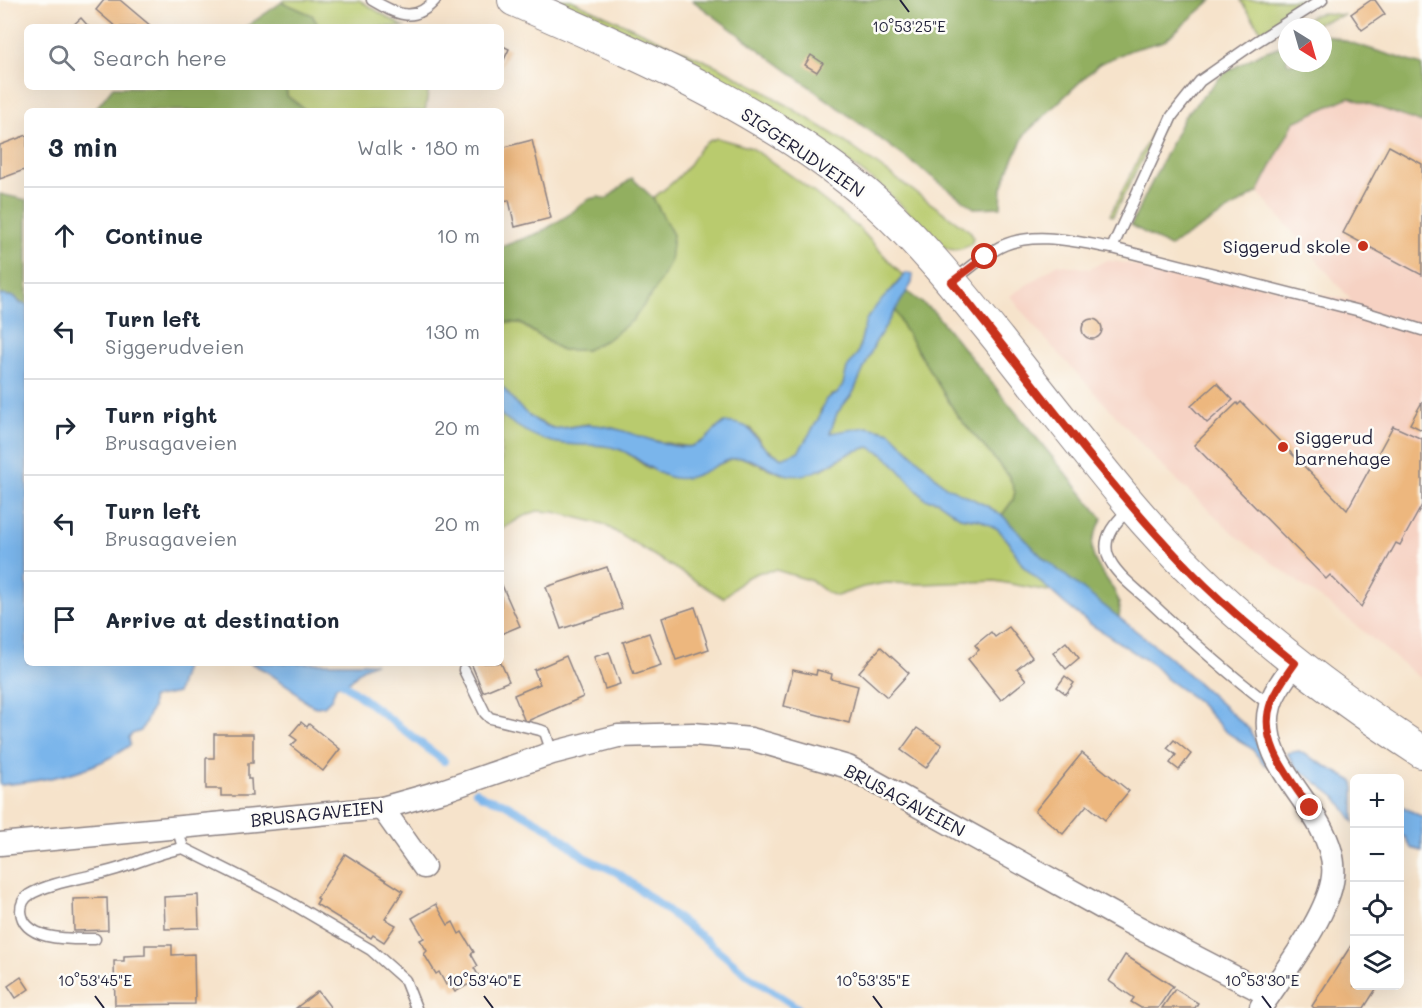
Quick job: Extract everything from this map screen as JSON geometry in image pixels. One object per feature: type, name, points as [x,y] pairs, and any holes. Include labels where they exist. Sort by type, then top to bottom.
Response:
[{"type":"main road","name":"SIGGERUDVEIEN","points":[[514,0],[688,80],[783,134],[835,170],[879,205],[952,282],[1132,506],[1201,581],[1249,626],[1295,663],[1337,695],[1422,752]]},
{"type":"street","name":"BRUSAGAVEIEN","points":[[0,844],[382,808],[552,753],[618,736],[693,734],[751,739],[848,767],[1126,921],[1264,1001],[1324,908],[1330,891],[1334,865],[1328,841],[1272,747],[1268,727],[1270,705],[1295,663]]},
{"type":"street","points":[[382,808],[424,867]]},
{"type":"lane","points":[[372,0],[395,12],[409,15],[421,12],[435,0]]},
{"type":"lane","points":[[1112,248],[1172,117],[1200,81],[1322,0]]},
{"type":"lane","points":[[952,282],[1002,246],[1046,238],[1112,248],[1364,312],[1422,330]]},
{"type":"lane","points":[[1132,506],[1117,521],[1107,537],[1107,555],[1112,563],[1139,592],[1199,648],[1270,705]]},
{"type":"lane","points":[[464,670],[485,713],[490,718],[545,732],[552,753]]},
{"type":"lane","points":[[177,826],[183,848]]},
{"type":"lane","points":[[95,939],[55,938],[37,932],[24,922],[21,906],[23,901],[29,895],[47,888],[116,870],[171,850],[183,848],[279,896],[371,950],[405,980],[416,1008]]},
{"type":"shaded area","name":"Siggerud barnehage","points":[[1349,96],[1422,123],[1422,680],[1352,622],[1235,535],[1161,465],[1038,331],[1010,296],[1058,264],[1090,269],[1106,260],[1351,300],[1258,192],[1294,122]]},
{"type":"green space","points":[[285,0],[359,0],[399,24],[317,24],[312,15],[282,2]]},
{"type":"green space","points":[[547,0],[571,0],[721,68],[762,90],[838,137],[971,232],[973,238],[971,244],[958,250],[944,247],[884,189],[826,145],[764,104],[677,58]]},
{"type":"green space","points":[[692,0],[1212,0],[1164,41],[1131,50],[1099,64],[1025,134],[1002,188],[1001,207],[974,208]]},
{"type":"green space","points":[[1240,0],[1308,0],[1283,18],[1278,18],[1278,21],[1262,32]]},
{"type":"green space","points":[[282,2],[312,15],[317,24],[250,24]]},
{"type":"green space","points":[[1322,13],[1345,15],[1332,19],[1308,18]]},
{"type":"green space","points":[[1332,37],[1422,65],[1422,123],[1349,97],[1294,122],[1258,192],[1169,247],[1131,225],[1184,117],[1224,73],[1261,53],[1278,47],[1278,72],[1332,72]]},
{"type":"green space","points":[[111,90],[286,90],[287,96],[303,108],[96,108]]},
{"type":"green space","points":[[286,90],[428,90],[426,108],[303,108],[287,96]]},
{"type":"green space","points":[[1178,95],[1179,97],[1146,152],[1113,216],[1110,215],[1158,121]]},
{"type":"green space","points":[[717,138],[752,148],[803,184],[860,229],[903,276],[866,320],[858,353],[847,368],[843,385],[837,394],[831,395],[821,409],[818,420],[799,452],[782,458],[765,448],[750,428],[716,428],[709,438],[690,447],[650,440],[613,428],[588,424],[555,429],[534,419],[519,408],[504,389],[504,322],[519,323],[561,350],[586,350],[608,339],[673,235],[653,198],[679,177],[700,148]]},
{"type":"green space","points":[[632,178],[653,198],[673,235],[670,262],[655,290],[633,320],[608,339],[586,350],[561,350],[520,323],[504,322],[504,246],[541,232],[589,199],[599,197],[606,199]]},
{"type":"green space","points":[[0,194],[24,199],[24,304],[15,297],[0,295]]},
{"type":"green space","points":[[906,291],[934,312],[1102,518],[1092,544],[1093,554],[1117,597],[1119,618],[1043,558],[1002,515],[1013,500],[1015,492],[1009,476],[957,415],[903,327],[895,309]]},
{"type":"green space","points":[[895,309],[903,327],[957,415],[1009,476],[1015,492],[1013,500],[1002,515],[945,486],[890,432],[878,429],[830,433],[837,413],[853,393],[875,343]]},
{"type":"green space","points":[[504,417],[542,439],[558,443],[608,446],[624,451],[648,468],[686,478],[732,459],[743,458],[782,474],[821,470],[852,452],[869,447],[883,454],[893,463],[925,499],[937,501],[960,517],[980,520],[998,529],[1009,542],[1023,566],[1053,592],[995,581],[886,583],[863,587],[837,596],[828,593],[812,581],[776,570],[760,572],[746,578],[723,598],[603,524],[554,512],[537,511],[504,528]]},
{"type":"water","points":[[906,273],[913,274],[912,283],[875,343],[853,393],[837,413],[830,433],[867,427],[890,432],[945,486],[1002,515],[1043,558],[1168,656],[1249,729],[1268,765],[1265,765],[1252,749],[1225,731],[1196,700],[1167,679],[1154,665],[1090,624],[1065,604],[1023,566],[1009,542],[998,529],[980,520],[960,517],[937,501],[925,499],[893,463],[883,454],[869,447],[852,452],[822,469],[802,475],[777,472],[749,459],[735,458],[693,477],[677,478],[668,477],[652,469],[621,450],[542,439],[504,417],[504,389],[530,417],[553,428],[598,425],[664,444],[684,447],[703,441],[725,422],[747,427],[765,448],[782,458],[799,451],[818,420],[826,399],[837,394],[843,385],[847,368],[858,353],[866,320]]},
{"type":"water","points":[[0,295],[15,297],[24,304],[24,666],[185,666],[177,693],[152,698],[152,708],[141,731],[132,734],[129,737],[130,745],[116,755],[68,774],[0,785]]},
{"type":"water","points":[[256,666],[368,666],[350,681],[336,686],[332,698],[324,706],[316,707],[307,703],[291,688]]},
{"type":"water","points":[[1299,751],[1350,780],[1350,816],[1338,799],[1295,766],[1287,753]]},
{"type":"water","points":[[1404,807],[1422,817],[1422,851],[1411,848],[1405,837]]},
{"type":"building","points":[[104,0],[120,0],[148,24],[112,24],[96,10]]},
{"type":"building","points":[[1371,0],[1375,0],[1385,14],[1362,30],[1351,14]]},
{"type":"building","points":[[81,18],[86,24],[74,24]]},
{"type":"building","points":[[504,46],[509,49],[504,60]]},
{"type":"building","points":[[811,55],[823,63],[817,72],[805,65]]},
{"type":"building","points":[[24,136],[24,170],[0,179],[0,145]]},
{"type":"building","points":[[532,140],[551,218],[515,227],[509,200],[504,201],[504,147]]},
{"type":"building","points":[[1389,146],[1422,164],[1422,275],[1343,233]]},
{"type":"building","points":[[1092,319],[1099,322],[1102,329],[1099,336],[1092,339],[1085,336],[1082,329],[1085,322]]},
{"type":"building","points":[[1217,383],[1233,400],[1207,423],[1191,406]]},
{"type":"building","points":[[1241,402],[1347,510],[1393,426],[1422,439],[1422,505],[1400,545],[1396,543],[1361,607],[1330,575],[1326,579],[1194,445],[1237,403],[1238,405]]},
{"type":"building","points":[[1422,402],[1422,430],[1410,424]]},
{"type":"building","points":[[607,567],[622,609],[561,629],[546,587]]},
{"type":"building","points":[[504,590],[520,626],[504,633]]},
{"type":"building","points":[[695,607],[709,649],[676,660],[662,618]]},
{"type":"building","points":[[1009,627],[1032,657],[1017,669],[1026,680],[1001,700],[968,659],[979,650],[975,645],[991,632],[995,637]]},
{"type":"building","points":[[649,633],[661,665],[634,674],[623,642]]},
{"type":"building","points":[[1066,642],[1079,658],[1066,669],[1053,653]]},
{"type":"building","points":[[881,647],[909,673],[887,697],[859,672]]},
{"type":"building","points":[[609,652],[620,684],[605,689],[594,657]]},
{"type":"building","points":[[566,656],[583,697],[525,722],[514,695],[540,684],[534,670]]},
{"type":"building","points":[[472,666],[502,666],[509,681],[483,692]]},
{"type":"building","points":[[793,670],[816,675],[817,670],[832,674],[831,679],[858,686],[849,723],[784,706]]},
{"type":"building","points":[[1065,676],[1074,683],[1066,694],[1057,687]]},
{"type":"building","points":[[301,722],[307,727],[309,724],[340,749],[323,771],[291,746],[297,740],[290,735]]},
{"type":"building","points":[[917,728],[942,745],[926,768],[901,750]]},
{"type":"building","points":[[214,734],[253,734],[253,763],[248,763],[248,779],[251,779],[252,796],[221,796],[221,789],[206,789],[206,758],[214,758]]},
{"type":"building","points":[[1174,740],[1191,754],[1179,770],[1170,763],[1176,755],[1167,748]]},
{"type":"building","points":[[1082,753],[1129,791],[1105,820],[1087,805],[1063,834],[1035,811]]},
{"type":"building","points":[[345,854],[403,891],[385,919],[396,925],[384,942],[373,935],[371,938],[316,904],[319,899],[317,898]]},
{"type":"building","points":[[198,895],[199,928],[165,929],[164,897]]},
{"type":"building","points":[[107,898],[108,930],[74,931],[73,899]]},
{"type":"building","points":[[436,904],[448,925],[453,922],[459,934],[462,932],[474,952],[471,954],[478,966],[474,968],[480,978],[455,992],[449,983],[446,985],[439,972],[436,974],[424,954],[427,951],[420,940],[424,938],[412,918]]},
{"type":"building","points":[[145,945],[172,945],[172,955],[194,954],[195,1004],[115,1005],[114,961],[124,961],[124,956],[145,955]]},
{"type":"building","points":[[1350,947],[1350,990],[1375,990],[1364,1008],[1314,1008],[1312,1006]]},
{"type":"building","points":[[1125,955],[1173,986],[1158,1008],[1141,1008],[1131,1002],[1134,998],[1109,981]]},
{"type":"building","points":[[21,977],[29,989],[16,998],[8,986]]},
{"type":"building","points":[[1175,989],[1198,1003],[1195,1008],[1162,1008]]},
{"type":"building","points":[[318,991],[331,1008],[296,1008]]},
{"type":"waterway","points":[[343,683],[444,761]]},
{"type":"waterway","points":[[476,791],[483,797],[502,802],[550,829],[584,857],[618,873],[749,976],[798,1008]]},
{"type":"place","name":"Siggerud skole","points":[[1363,246]]},
{"type":"place","name":"Siggerud barnehage","points":[[1283,447]]},
{"type":"route","points":[[985,257],[952,282],[1132,506],[1180,561],[1249,626],[1295,663],[1270,705],[1268,727],[1272,747],[1278,759],[1310,808]]}]
